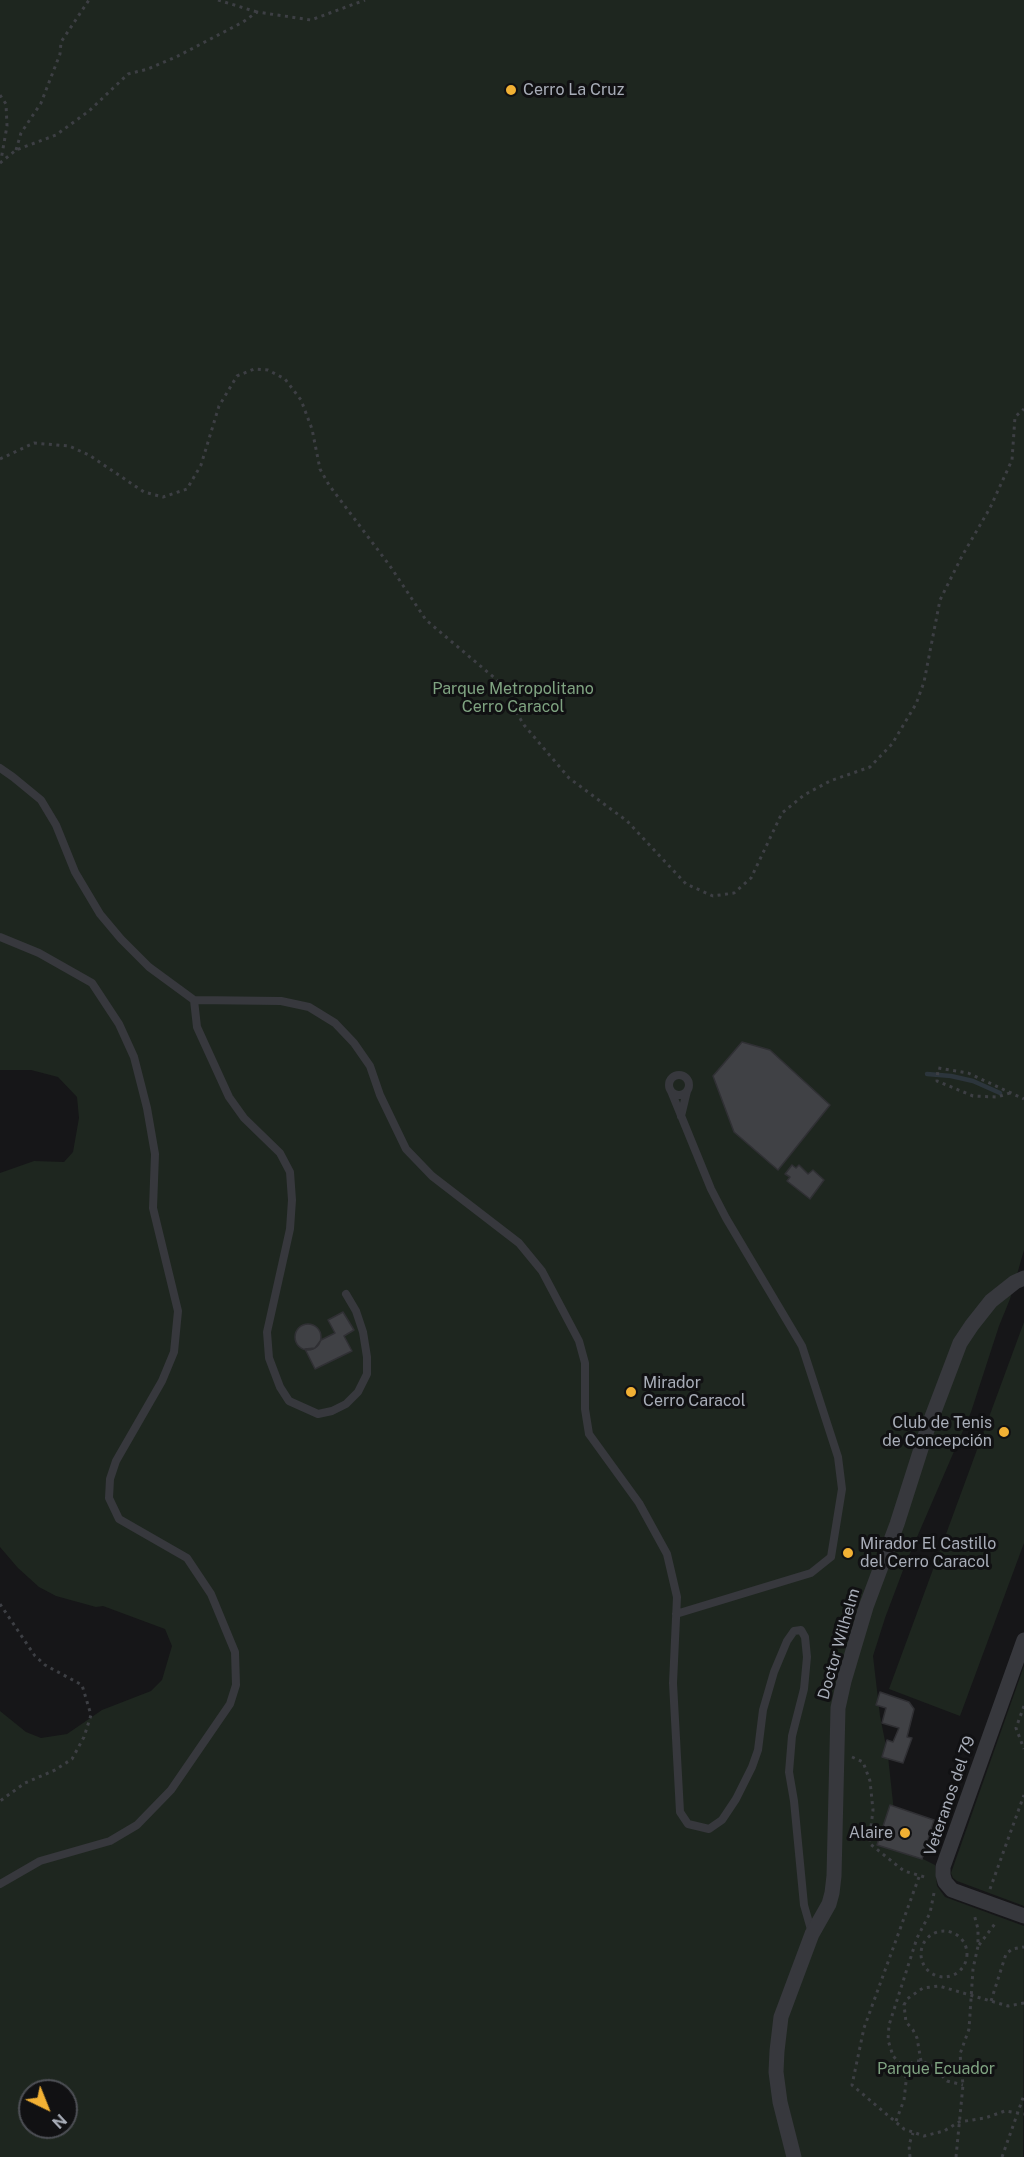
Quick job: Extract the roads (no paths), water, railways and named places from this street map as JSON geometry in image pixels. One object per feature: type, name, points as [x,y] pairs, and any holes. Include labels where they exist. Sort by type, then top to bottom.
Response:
[{"type":"street","name":"Doctor Wilhelm","points":[[794,2157],[780,2102],[776,2072],[777,2050],[781,2017],[812,1934],[829,1904],[834,1876],[838,1707],[844,1681],[866,1607],[897,1524],[927,1430],[960,1343],[991,1301],[1015,1282],[1024,1278]]},
{"type":"street","name":"Veteranos del 79","points":[[1024,1640],[943,1867],[943,1878],[949,1887],[1024,1916]]},
{"type":"lane","points":[[0,768],[41,800],[56,825],[75,872],[107,922],[149,967],[194,1000],[281,1001],[309,1007],[335,1023],[354,1043],[370,1066],[380,1095],[406,1149],[432,1176],[519,1244],[542,1271],[579,1341],[585,1363],[585,1409],[589,1434],[639,1503],[667,1554],[677,1598],[672,1683],[680,1812],[688,1824],[709,1829],[722,1820],[736,1799],[758,1750],[763,1710],[787,1641],[794,1631],[801,1630],[805,1636],[807,1657],[804,1689],[792,1736],[789,1772],[804,1905],[812,1934]]},
{"type":"lane","points":[[0,937],[39,953],[92,983],[119,1024],[134,1057],[147,1108],[155,1154],[153,1208],[178,1311],[174,1352],[162,1381],[116,1461],[110,1479],[109,1498],[119,1519],[187,1557],[211,1594],[235,1652],[236,1685],[230,1704],[171,1790],[137,1825],[110,1841],[40,1862],[0,1884]]},
{"type":"lane","points":[[194,1000],[197,1027],[229,1097],[244,1118],[280,1153],[290,1172],[292,1200],[290,1229],[267,1332],[269,1358],[280,1387],[289,1401],[318,1414],[332,1411],[346,1404],[358,1392],[367,1374],[363,1332],[356,1311],[346,1294]]},
{"type":"lane","points":[[676,1614],[811,1573],[831,1557],[842,1489],[838,1457],[802,1346],[711,1189],[681,1118],[671,1091],[669,1084],[672,1077],[676,1075],[682,1075],[689,1083],[681,1118]]},
{"type":"lane","points":[[671,1091],[681,1095],[687,1091]]},
{"type":"waterway","points":[[927,1074],[973,1081],[1000,1093]]},
{"type":"place","name":"Cerro La Cruz","points":[[511,90]]},
{"type":"place","name":"Mirador Cerro Caracol","points":[[631,1392]]},
{"type":"place","name":"Club de Tenis de Concepción","points":[[1004,1432]]},
{"type":"place","name":"Mirador El Castillo del Cerro Caracol","points":[[848,1553]]},
{"type":"place","name":"Alaire","points":[[905,1833]]},
{"type":"park label","name":"Parque Metropolitano Cerro Caracol","points":[[513,698]]},
{"type":"park label","name":"Parque Ecuador","points":[[936,2069]]}]
